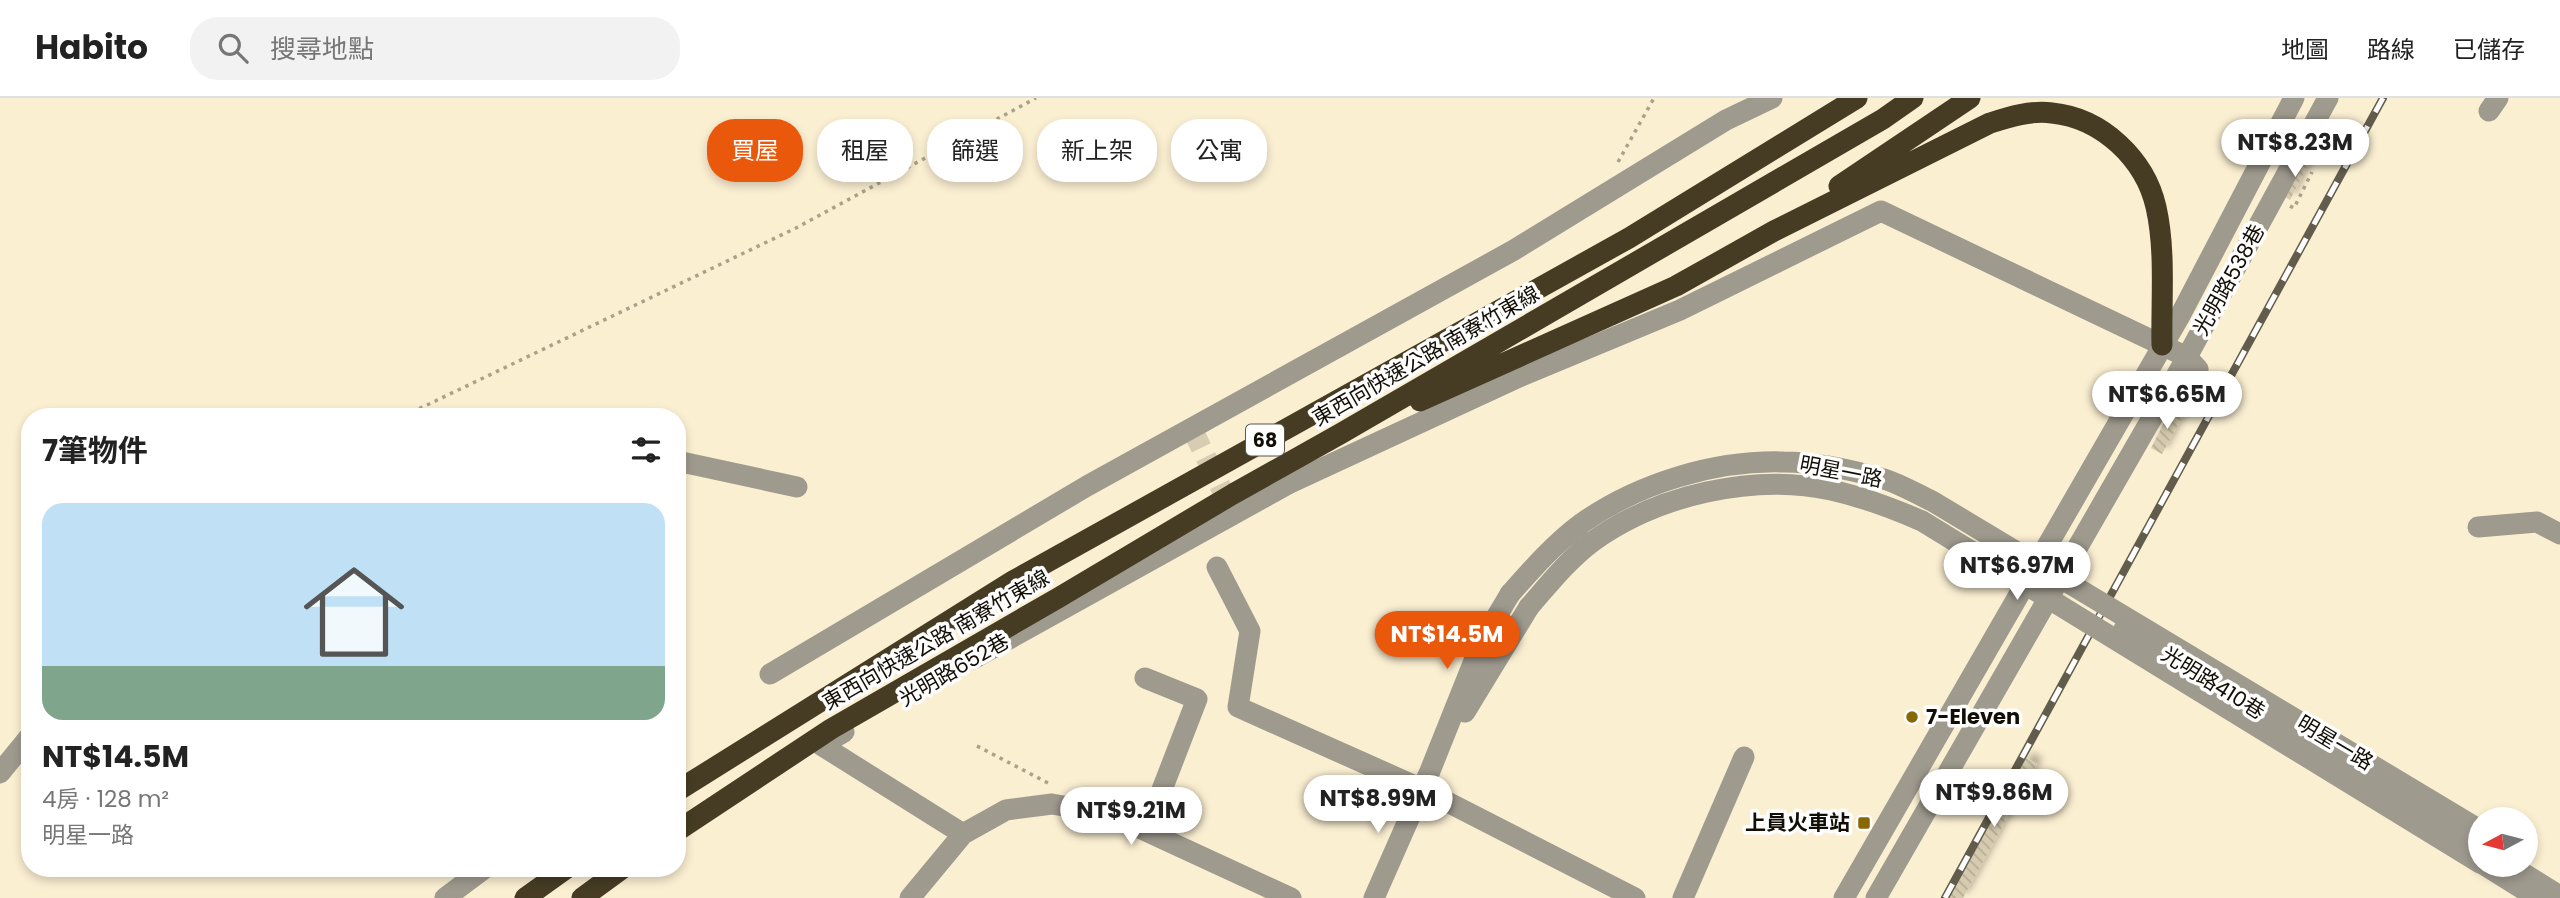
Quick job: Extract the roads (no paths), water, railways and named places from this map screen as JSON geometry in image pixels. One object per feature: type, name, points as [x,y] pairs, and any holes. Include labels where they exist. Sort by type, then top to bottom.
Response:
[{"type":"highway","name":"東西向快速公路 南寮竹東線","points":[[686,785],[1013,581],[1629,238],[1857,98]]},
{"type":"highway","name":"東西向快速公路 南寮竹東線","points":[[686,825],[831,729],[1883,120],[1913,98]]},
{"type":"highway","points":[[1774,231],[1970,98]]},
{"type":"highway","points":[[1340,434],[1476,377],[1676,286],[1774,231],[1990,123],[2028,114],[2051,113],[2072,117],[2095,127],[2116,140],[2134,159],[2148,181],[2160,234],[2162,345]]},
{"type":"highway","points":[[525,898],[554,877]]},
{"type":"highway","points":[[582,898],[611,877]]},
{"type":"street","points":[[769,674],[1087,486],[1514,250],[1726,120],[1772,98]]},
{"type":"street","name":"光明路538巷","points":[[1844,898],[2181,314],[2294,98]]},
{"type":"street","name":"光明路538巷","points":[[1876,898],[2187,357],[2328,98]]},
{"type":"street","name":"光明路652巷","points":[[963,834],[821,745],[1288,484],[1519,377],[1680,310],[1881,211],[2162,345]]},
{"type":"street","points":[[2162,345],[2187,357],[2198,369],[2181,405]]},
{"type":"street","name":"明星一路","points":[[1374,898],[1426,780],[1482,641],[1510,594],[1542,558],[1582,523],[1626,497],[1668,480],[1724,467],[1783,462],[1835,467],[1886,480],[1932,501],[2468,823]]},
{"type":"street","points":[[686,463],[797,487]]},
{"type":"street","name":"明星一路","points":[[1426,780],[1529,607],[1558,573],[1593,542],[1633,518],[1677,500],[1727,489],[1782,484],[1842,493],[1880,503],[1922,521],[2468,856]]},
{"type":"street","points":[[2478,527],[2537,522],[2560,534]]},
{"type":"street","points":[[1217,566],[1251,631],[1238,707],[1426,780],[1635,898]]},
{"type":"street","name":"光明路410巷","points":[[2124,629],[2468,840]]},
{"type":"street","points":[[1145,678],[1197,699],[1146,831]]},
{"type":"street","points":[[0,774],[21,747]]},
{"type":"street","points":[[1684,898],[1744,757]]},
{"type":"street","points":[[910,898],[963,834],[1006,810],[1052,804],[1109,814],[1291,898]]},
{"type":"street","points":[[2538,867],[2560,881]]},
{"type":"street","points":[[445,898],[473,877]]},
{"type":"street","name":"明星一路","points":[[2502,877],[2537,898]]},
{"type":"street","points":[[2529,877],[2560,896]]},
{"type":"tunnel","points":[[1192,429],[1233,512]]},
{"type":"railway","points":[[1945,898],[2383,98]]},
{"type":"place","name":"7-Eleven","points":[[1912,717]]},
{"type":"place","name":"上員火車站","points":[[1864,823]]}]
